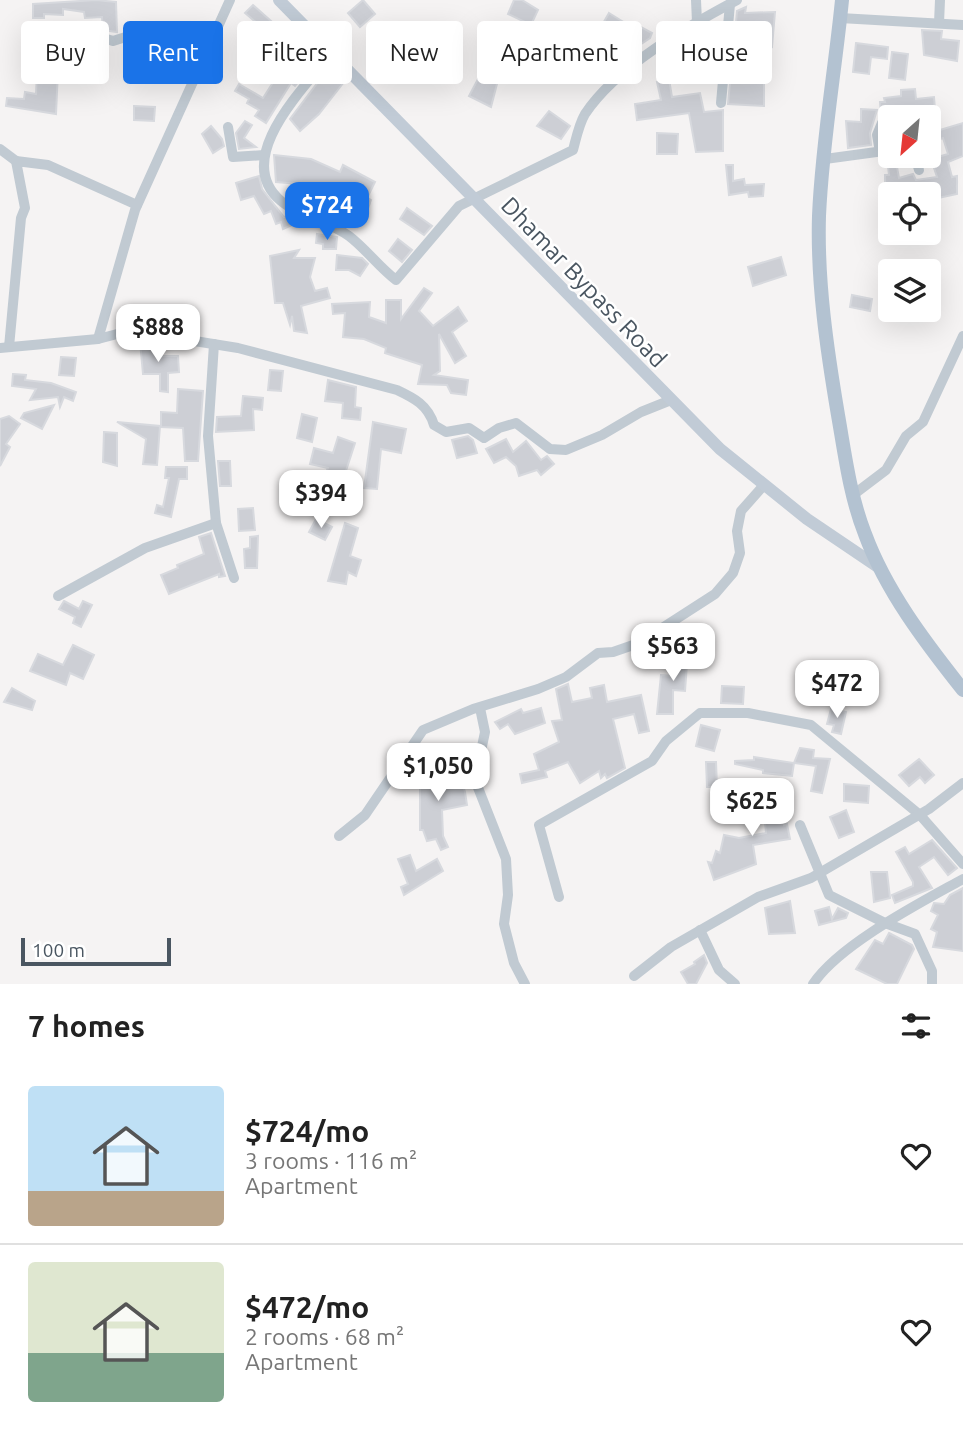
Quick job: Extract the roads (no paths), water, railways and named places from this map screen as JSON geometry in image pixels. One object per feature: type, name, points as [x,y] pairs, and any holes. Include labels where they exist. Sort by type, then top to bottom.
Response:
[{"type":"main road","name":"Dhamar Bypass Road","points":[[279,0],[299,21]]},
{"type":"main road","points":[[842,0],[819,214],[819,266],[829,361],[853,495],[865,535],[881,569],[921,636],[963,690]]},
{"type":"main road","name":"Dhamar Bypass Road","points":[[352,75],[720,449],[807,519],[881,569]]},
{"type":"street","points":[[221,21],[230,0]]},
{"type":"street","points":[[696,0],[697,21]]},
{"type":"street","points":[[939,23],[940,0]]},
{"type":"street","points":[[699,21],[733,2]]},
{"type":"street","points":[[721,103],[733,2]]},
{"type":"street","points":[[841,18],[963,25]]},
{"type":"street","points":[[307,84],[276,124],[264,155],[266,176],[281,202],[348,235],[396,280],[459,206],[573,150],[584,115],[620,76],[656,51]]},
{"type":"street","points":[[98,339],[137,205],[192,84]]},
{"type":"street","points":[[229,127],[233,157],[264,155]]},
{"type":"street","points":[[0,149],[16,161],[48,165],[137,205]]},
{"type":"street","points":[[825,159],[878,152]]},
{"type":"street","points":[[16,161],[25,208],[21,218],[4,348],[98,339],[121,332],[214,344],[397,390],[416,399],[431,413],[434,425],[446,432],[469,428],[484,438],[499,428],[516,423],[550,449],[566,450],[671,400]]},
{"type":"street","points":[[853,495],[886,470],[906,436],[923,422],[963,336]]},
{"type":"street","points":[[214,344],[208,436],[216,523],[234,578]]},
{"type":"street","points":[[339,836],[365,815],[422,730],[566,677],[598,653],[614,652],[639,643],[715,594],[733,573],[740,553],[737,531],[741,511],[764,485]]},
{"type":"street","points":[[58,596],[145,548],[216,523]]},
{"type":"street","points":[[480,708],[485,732],[475,780],[506,859],[508,895],[504,924],[514,963],[525,984]]},
{"type":"street","points":[[559,897],[539,825],[652,761],[666,741],[700,713],[748,713],[810,725],[920,815],[963,864]]},
{"type":"street","points":[[634,976],[671,947],[758,897],[820,873],[920,815],[963,783]]},
{"type":"street","points":[[800,825],[829,895],[885,923],[915,934],[932,971],[932,984]]},
{"type":"street","points":[[813,984],[821,972],[885,923],[963,879]]},
{"type":"street","points":[[700,930],[719,970],[735,984]]}]
